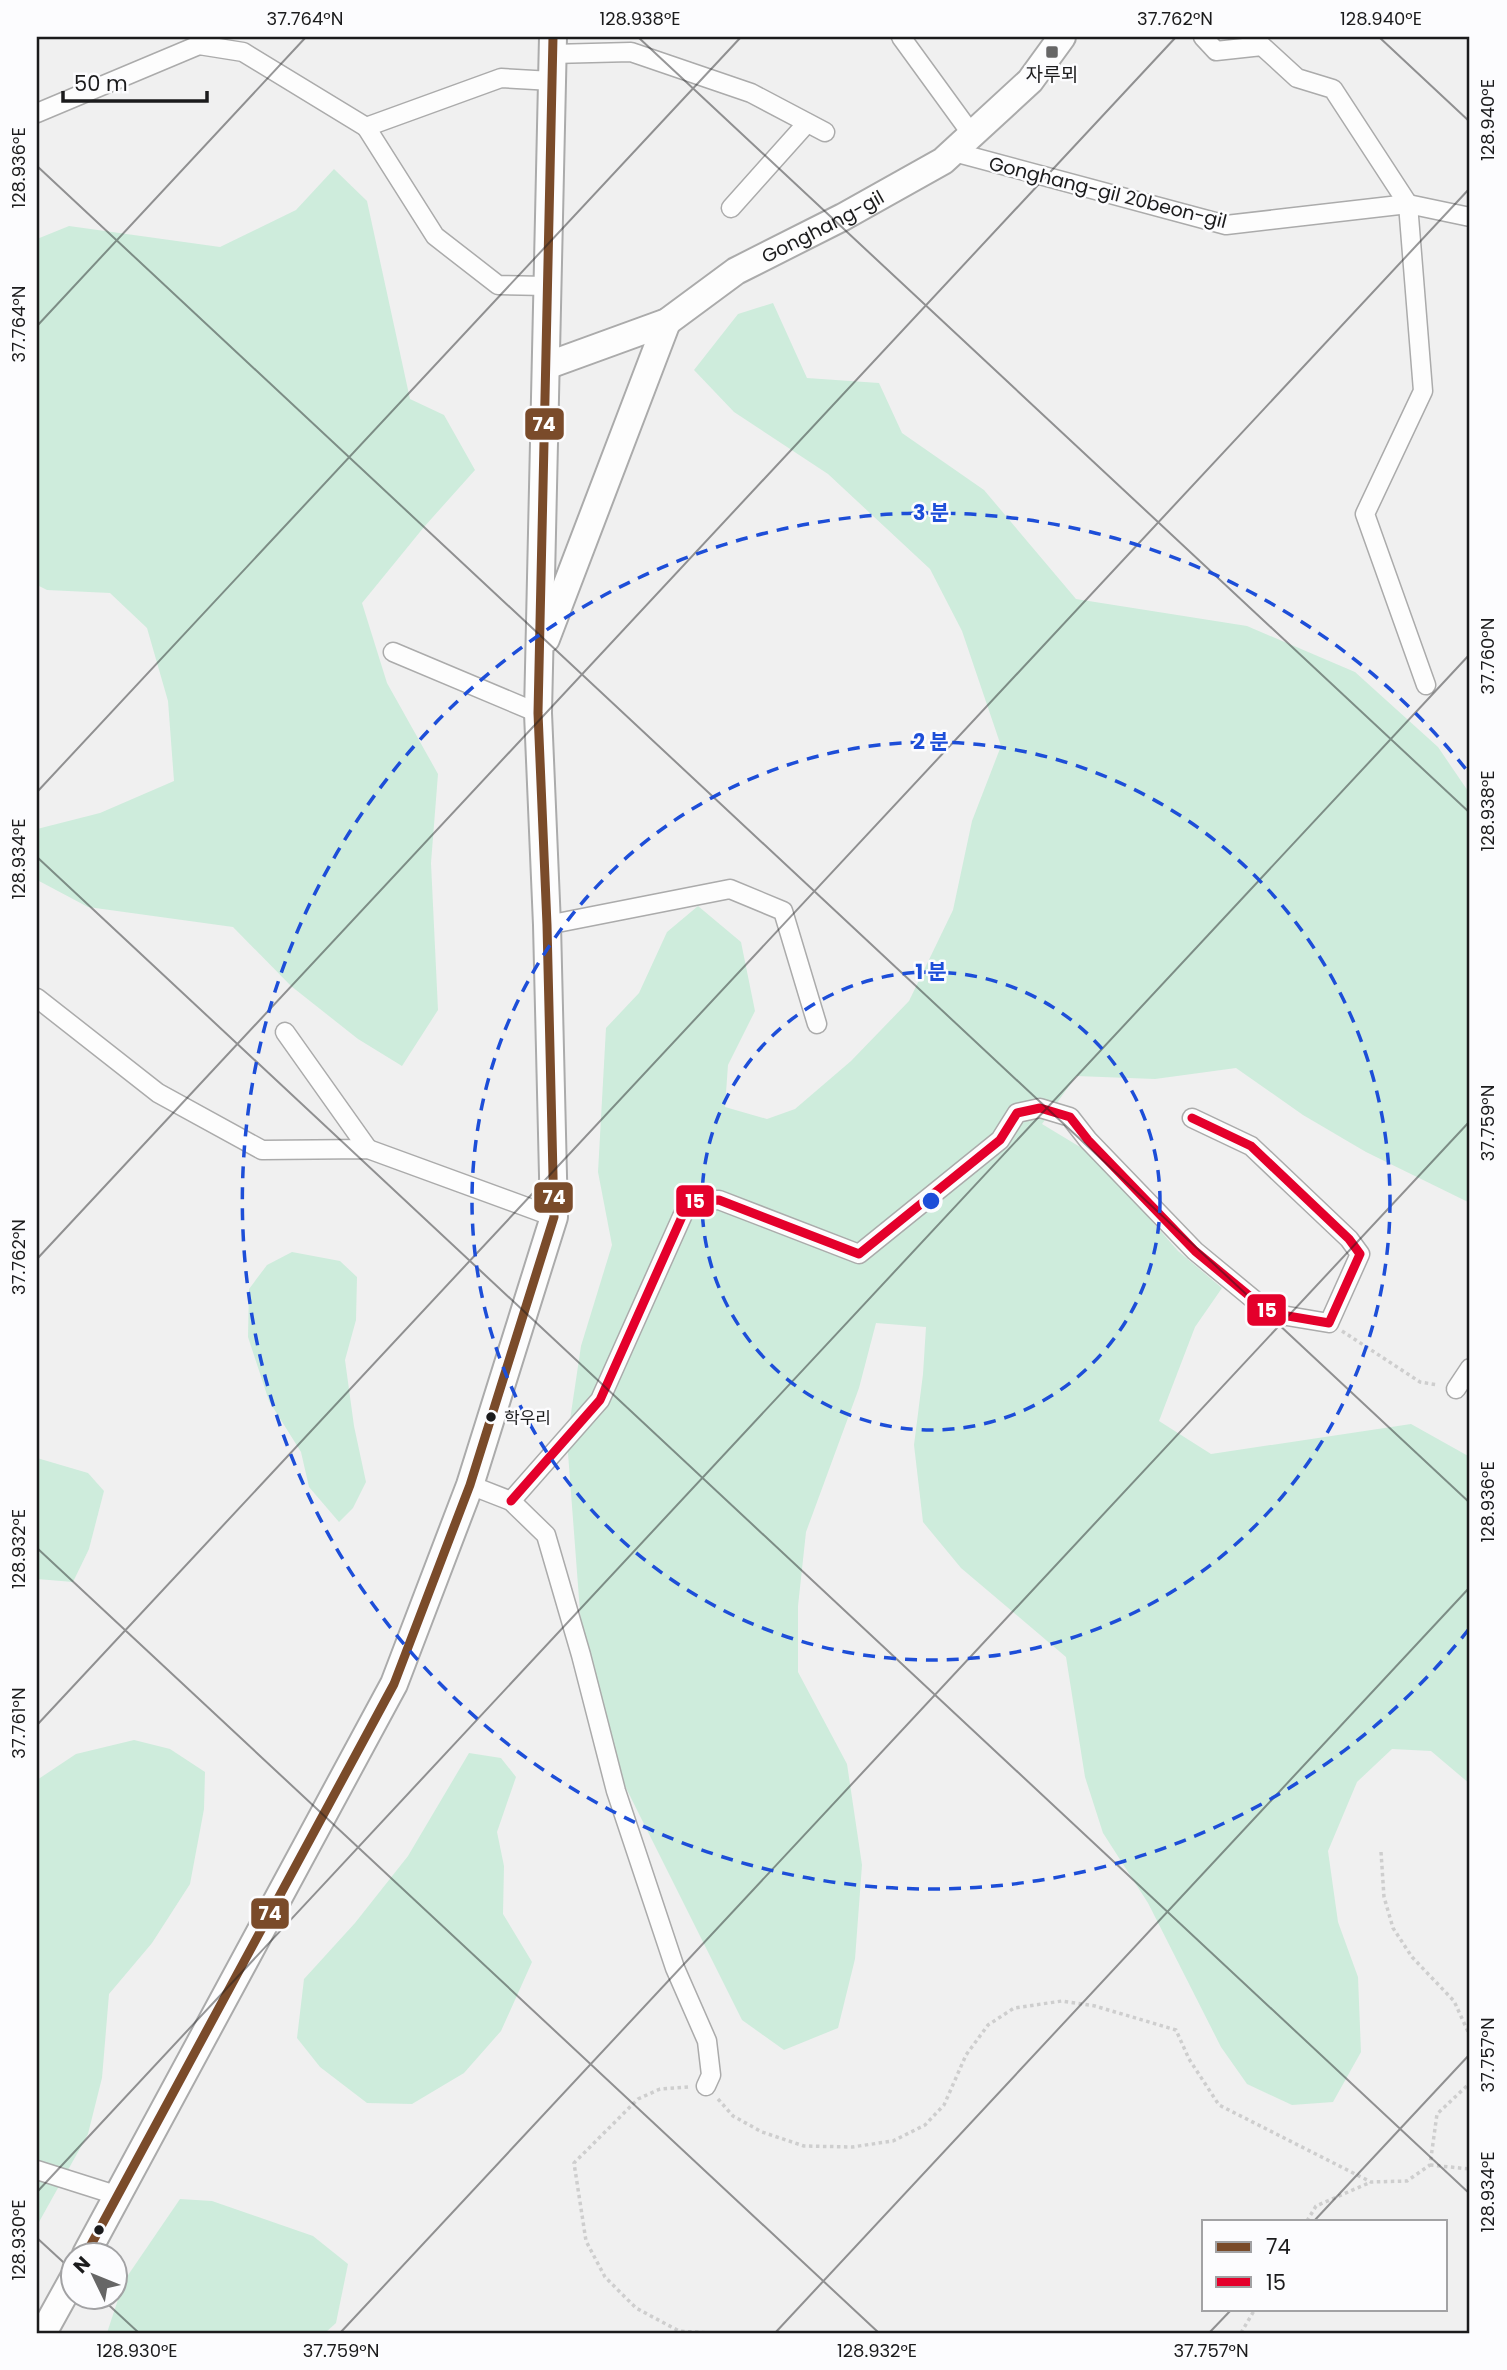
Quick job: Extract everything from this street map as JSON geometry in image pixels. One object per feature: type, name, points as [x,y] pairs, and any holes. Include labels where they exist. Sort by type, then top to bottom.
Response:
[{"type":"street","points":[[901,37],[963,144]]},
{"type":"street","name":"Gonghang-gil","points":[[546,366],[667,322],[736,271],[943,162],[1030,81],[1062,37]]},
{"type":"street","points":[[1203,37],[1216,51],[1262,46],[1297,78],[1333,89],[1408,204],[1423,391],[1365,514],[1426,685]]},
{"type":"street","points":[[94,2240],[394,1684],[470,1485],[554,1217],[547,925],[538,713],[552,45],[634,44],[751,93],[825,132]]},
{"type":"street","points":[[37,113],[199,45],[243,52],[366,127],[435,236],[498,285],[547,286]]},
{"type":"street","points":[[366,127],[501,78],[552,81]]},
{"type":"street","points":[[731,208],[807,123]]},
{"type":"street","name":"Gonghang-gil 20beon-gil","points":[[963,144],[1226,225],[1408,204],[1470,218]]},
{"type":"street","points":[[539,657],[667,322]]},
{"type":"street","points":[[393,652],[538,713]]},
{"type":"street","points":[[547,925],[730,890],[783,911],[817,1024]]},
{"type":"street","points":[[37,998],[158,1093],[262,1150],[368,1149],[554,1217]]},
{"type":"street","points":[[285,1032],[368,1149]]},
{"type":"street","points":[[511,1501],[600,1400],[689,1201],[719,1200],[859,1254],[1000,1139],[1017,1112],[1040,1108],[1070,1116],[1088,1140],[1195,1251],[1269,1313],[1329,1323],[1360,1254],[1349,1239],[1251,1146],[1192,1118]]},
{"type":"street","points":[[1456,1389],[1470,1368]]},
{"type":"street","points":[[470,1485],[511,1501],[546,1535],[581,1655],[616,1791],[675,1968],[706,2041],[711,2075],[706,2085]]},
{"type":"street","points":[[37,2170],[119,2196]]},
{"type":"street","points":[[43,2333],[60,2302]]},
{"type":"path","points":[[1329,1323],[1420,1382],[1456,1389]]},
{"type":"path","points":[[1381,1852],[1384,1897],[1393,1928],[1412,1957],[1454,2001],[1470,2036]]},
{"type":"path","points":[[708,2333],[679,2331],[647,2314],[636,2308],[605,2277],[586,2241],[574,2162],[638,2099],[660,2089],[706,2085],[733,2116],[762,2132],[804,2146],[852,2147],[893,2141],[925,2125],[944,2105],[966,2055],[988,2025],[1014,2008],[1062,2001],[1096,2006],[1176,2030],[1189,2059],[1219,2105],[1371,2182]]},
{"type":"path","points":[[1430,2165],[1437,2114],[1470,2083]]},
{"type":"path","points":[[1308,2220],[1316,2206],[1371,2182],[1407,2181],[1430,2165],[1470,2169]]},
{"type":"path","points":[[1241,2333],[1254,2310]]},
{"type":"green space","points":[[334,169],[367,201],[410,399],[444,415],[475,470],[362,603],[387,683],[438,774],[431,863],[438,1010],[402,1066],[358,1039],[291,986],[233,927],[88,907],[39,881],[37,869],[37,829],[100,813],[174,781],[168,701],[147,628],[110,593],[47,590],[37,585],[37,239],[69,226],[220,247],[296,210]]},
{"type":"green space","points":[[773,303],[807,378],[879,383],[902,433],[984,490],[1076,599],[1247,626],[1355,672],[1438,747],[1470,794],[1470,1203],[1366,1152],[1303,1115],[1236,1068],[1155,1079],[1076,1076],[1042,1124],[1095,1156],[1178,1251],[1222,1288],[1195,1327],[1159,1421],[1211,1454],[1411,1424],[1470,1457],[1470,1784],[1431,1751],[1392,1749],[1357,1782],[1328,1851],[1338,1922],[1358,1977],[1361,2052],[1333,2102],[1292,2105],[1247,2084],[1221,2047],[1148,1903],[1103,1833],[1085,1777],[1066,1657],[961,1568],[923,1522],[914,1445],[926,1327],[876,1323],[859,1388],[806,1532],[798,1606],[798,1672],[847,1764],[862,1865],[855,1959],[838,2028],[784,2050],[742,2020],[603,1742],[581,1625],[567,1440],[581,1346],[612,1245],[598,1172],[606,1028],[639,993],[667,932],[698,906],[741,942],[755,1011],[728,1065],[725,1107],[767,1119],[795,1109],[851,1061],[909,1001],[953,910],[972,821],[1001,746],[962,631],[930,569],[828,474],[734,412],[694,370],[738,314]]},
{"type":"green space","points":[[292,1252],[340,1261],[357,1277],[356,1320],[345,1360],[354,1426],[366,1482],[353,1508],[339,1522],[309,1487],[301,1452],[269,1401],[248,1337],[249,1289],[267,1265]]},
{"type":"green space","points":[[37,1458],[88,1473],[104,1491],[89,1549],[73,1582],[37,1579]]},
{"type":"green space","points":[[134,1740],[170,1749],[205,1772],[204,1809],[190,1884],[152,1943],[109,1994],[102,2078],[88,2134],[39,2222],[37,1780],[76,1754]]},
{"type":"green space","points":[[469,1753],[501,1758],[516,1777],[497,1832],[504,1866],[503,1914],[532,1962],[501,2031],[464,2073],[412,2104],[367,2103],[320,2067],[297,2038],[304,1979],[355,1923],[408,1856]]},
{"type":"green space","points":[[180,2199],[212,2201],[313,2236],[348,2264],[336,2323],[325,2333],[107,2333],[115,2310],[130,2310],[130,2272]]},
{"type":"transit line","name":"74","points":[[94,2240],[394,1684],[470,1485],[554,1217],[547,925],[538,713],[553,37]]},
{"type":"transit line","name":"15","points":[[511,1501],[600,1400],[689,1201],[719,1200],[859,1254],[1000,1140],[1017,1113],[1040,1108],[1070,1117],[1088,1140],[1195,1251],[1270,1313],[1329,1323],[1360,1254],[1349,1239],[1251,1146],[1192,1118]]},
{"type":"place","name":"자루뫼","points":[[1052,52]]},
{"type":"place","name":"학우리","points":[[491,1417]]}]
